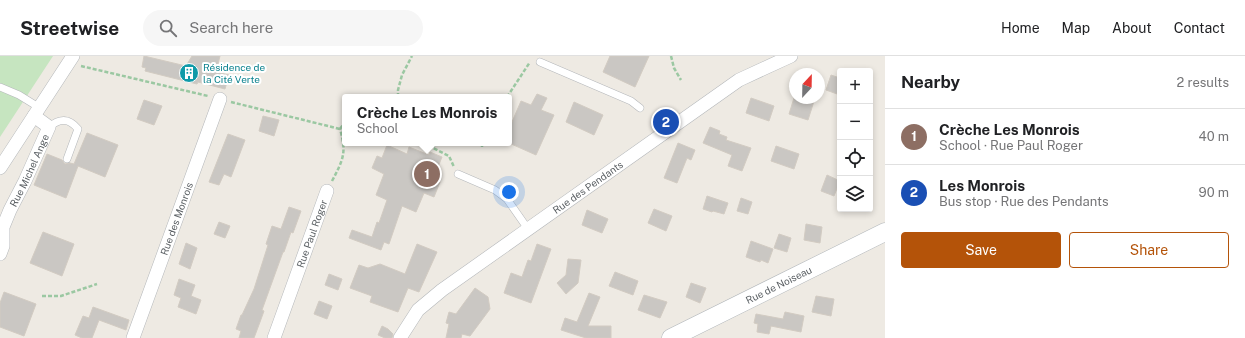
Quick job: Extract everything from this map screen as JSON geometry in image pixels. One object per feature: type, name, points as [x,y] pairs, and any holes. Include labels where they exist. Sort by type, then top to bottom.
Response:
[{"type":"street","name":"Rue des Pendants","points":[[400,338],[418,310],[442,290],[739,80],[773,59],[790,56]]},
{"type":"street","points":[[0,168],[71,59]]},
{"type":"street","name":"Rue des Monrois","points":[[133,338],[220,99]]},
{"type":"street","name":"Rue Michel Ange","points":[[0,254],[3,246],[3,227],[10,210],[26,181],[49,127],[37,112]]},
{"type":"street","name":"Rue Paul Roger","points":[[274,338],[327,191]]},
{"type":"street","name":"Rue de Noiseau","points":[[671,338],[885,232]]},
{"type":"lane","points":[[540,62],[631,101],[640,108]]},
{"type":"lane","points":[[0,87],[19,95],[37,112]]},
{"type":"lane","points":[[49,127],[56,121],[65,120],[78,129],[67,159]]},
{"type":"lane","points":[[458,174],[495,190],[507,199],[528,229]]},
{"type":"path","points":[[398,94],[402,75],[412,56]]},
{"type":"path","points":[[671,56],[674,68],[681,80]]},
{"type":"path","points":[[71,59],[340,129],[342,126]]},
{"type":"path","points":[[509,94],[532,59]]},
{"type":"path","name":"Rue Paul Roger","points":[[340,129],[342,136]]},
{"type":"path","name":"Rue Paul Roger","points":[[327,191],[342,162],[344,146]]},
{"type":"path","points":[[433,146],[433,148],[449,156],[458,174]]},
{"type":"path","points":[[42,296],[61,296],[97,284]]},
{"type":"green space","points":[[0,56],[53,56],[0,137]]},
{"type":"building","name":"Résidence de la Cité Verte","points":[[144,56],[186,66],[192,56],[220,56],[216,72],[229,75],[225,89],[198,82],[197,84],[145,71],[146,68],[142,67]]},
{"type":"building","points":[[610,56],[649,56],[635,87],[603,72]]},
{"type":"building","points":[[831,75],[837,77],[837,94],[826,90]]},
{"type":"building","points":[[537,94],[547,98],[541,110],[554,115],[536,155],[512,144],[512,122],[521,101],[531,105]]},
{"type":"building","points":[[751,98],[774,106],[769,121],[746,113]]},
{"type":"building","points":[[144,100],[162,106],[154,125],[137,119]]},
{"type":"building","points":[[574,102],[603,115],[594,135],[566,122]]},
{"type":"building","points":[[792,104],[813,104],[808,120],[789,114]]},
{"type":"building","points":[[263,116],[279,120],[274,136],[259,131]]},
{"type":"building","points":[[710,127],[720,131],[719,134],[727,137],[726,140],[751,148],[742,171],[728,166],[732,155],[703,143]]},
{"type":"building","points":[[87,133],[118,145],[105,177],[78,166],[66,198],[34,185],[47,154],[62,160],[65,164],[74,164]]},
{"type":"building","points":[[228,134],[245,140],[231,177],[224,174],[219,185],[209,182]]},
{"type":"building","points":[[678,143],[695,150],[691,160],[687,158],[677,183],[664,178]]},
{"type":"building","points":[[387,146],[407,154],[409,147],[429,155],[430,152],[442,157],[433,179],[440,182],[434,197],[424,193],[416,212],[402,206],[389,244],[384,242],[381,250],[349,238],[352,230],[372,237],[377,222],[379,223],[387,200],[376,195],[384,174],[372,168],[377,156],[382,158]]},
{"type":"building","points":[[776,146],[799,154],[794,169],[771,161]]},
{"type":"building","points":[[827,175],[837,180],[837,188],[834,196],[821,191]]},
{"type":"building","points":[[707,196],[728,203],[724,214],[703,209]]},
{"type":"building","points":[[741,198],[752,202],[748,214],[737,211]]},
{"type":"building","points":[[289,207],[301,211],[293,233],[291,232],[283,252],[262,310],[264,311],[254,338],[239,338],[241,331],[236,329],[254,289],[268,245],[266,244],[272,226],[281,229]]},
{"type":"building","points":[[654,209],[672,216],[666,231],[648,223]]},
{"type":"building","points":[[587,210],[608,219],[602,233],[582,225]]},
{"type":"building","points":[[219,222],[230,226],[225,238],[214,234]]},
{"type":"building","points":[[806,224],[822,227],[820,243],[804,240]]},
{"type":"building","points":[[43,232],[74,244],[62,276],[30,263]]},
{"type":"building","points":[[779,234],[791,238],[787,252],[774,248]]},
{"type":"building","points":[[751,241],[773,249],[768,263],[746,257]]},
{"type":"building","points":[[186,243],[197,248],[190,269],[179,264]]},
{"type":"building","points":[[417,244],[437,252],[419,292],[408,288],[398,312],[370,302],[372,296],[350,288],[359,265],[368,268],[380,264],[405,274]]},
{"type":"building","points":[[537,244],[551,249],[531,303],[504,293],[511,273],[522,277],[528,260],[531,261]]},
{"type":"building","points":[[568,259],[581,260],[578,283],[566,294],[557,283],[566,275]]},
{"type":"building","points":[[615,272],[638,281],[633,295],[609,286]]},
{"type":"building","points":[[329,274],[342,279],[338,290],[325,285]]},
{"type":"building","points":[[179,279],[195,285],[191,296],[201,300],[196,314],[178,307],[181,298],[174,295]]},
{"type":"building","points":[[691,283],[706,288],[700,303],[686,297]]},
{"type":"building","points":[[475,288],[488,297],[490,309],[470,336],[462,334],[461,338],[446,338],[449,324],[446,323],[449,312],[456,314]]},
{"type":"building","points":[[4,292],[36,304],[24,336],[0,327],[0,303]]},
{"type":"building","points":[[589,293],[600,297],[588,326],[611,326],[611,338],[586,338],[561,330],[565,318],[577,322]]},
{"type":"building","points":[[644,295],[667,302],[660,318],[638,310]]},
{"type":"building","points":[[816,296],[834,299],[831,316],[812,312]]},
{"type":"building","points":[[319,301],[332,306],[327,319],[314,314]]},
{"type":"building","points":[[93,307],[129,320],[126,330],[99,320],[92,338],[82,338],[75,335],[83,316],[89,318]]},
{"type":"building","points":[[785,312],[804,316],[801,332],[771,326],[769,334],[757,332],[758,324],[754,323],[756,314],[783,319]]},
{"type":"building","points":[[382,326],[393,334],[392,338],[385,338],[378,335]]},
{"type":"place","name":"Résidence de la Cité Verte","points":[[189,73]]},
{"type":"place","name":"Les Monrois","points":[[666,122]]},
{"type":"place","name":"Crèche Les Monrois","points":[[427,174]]}]
